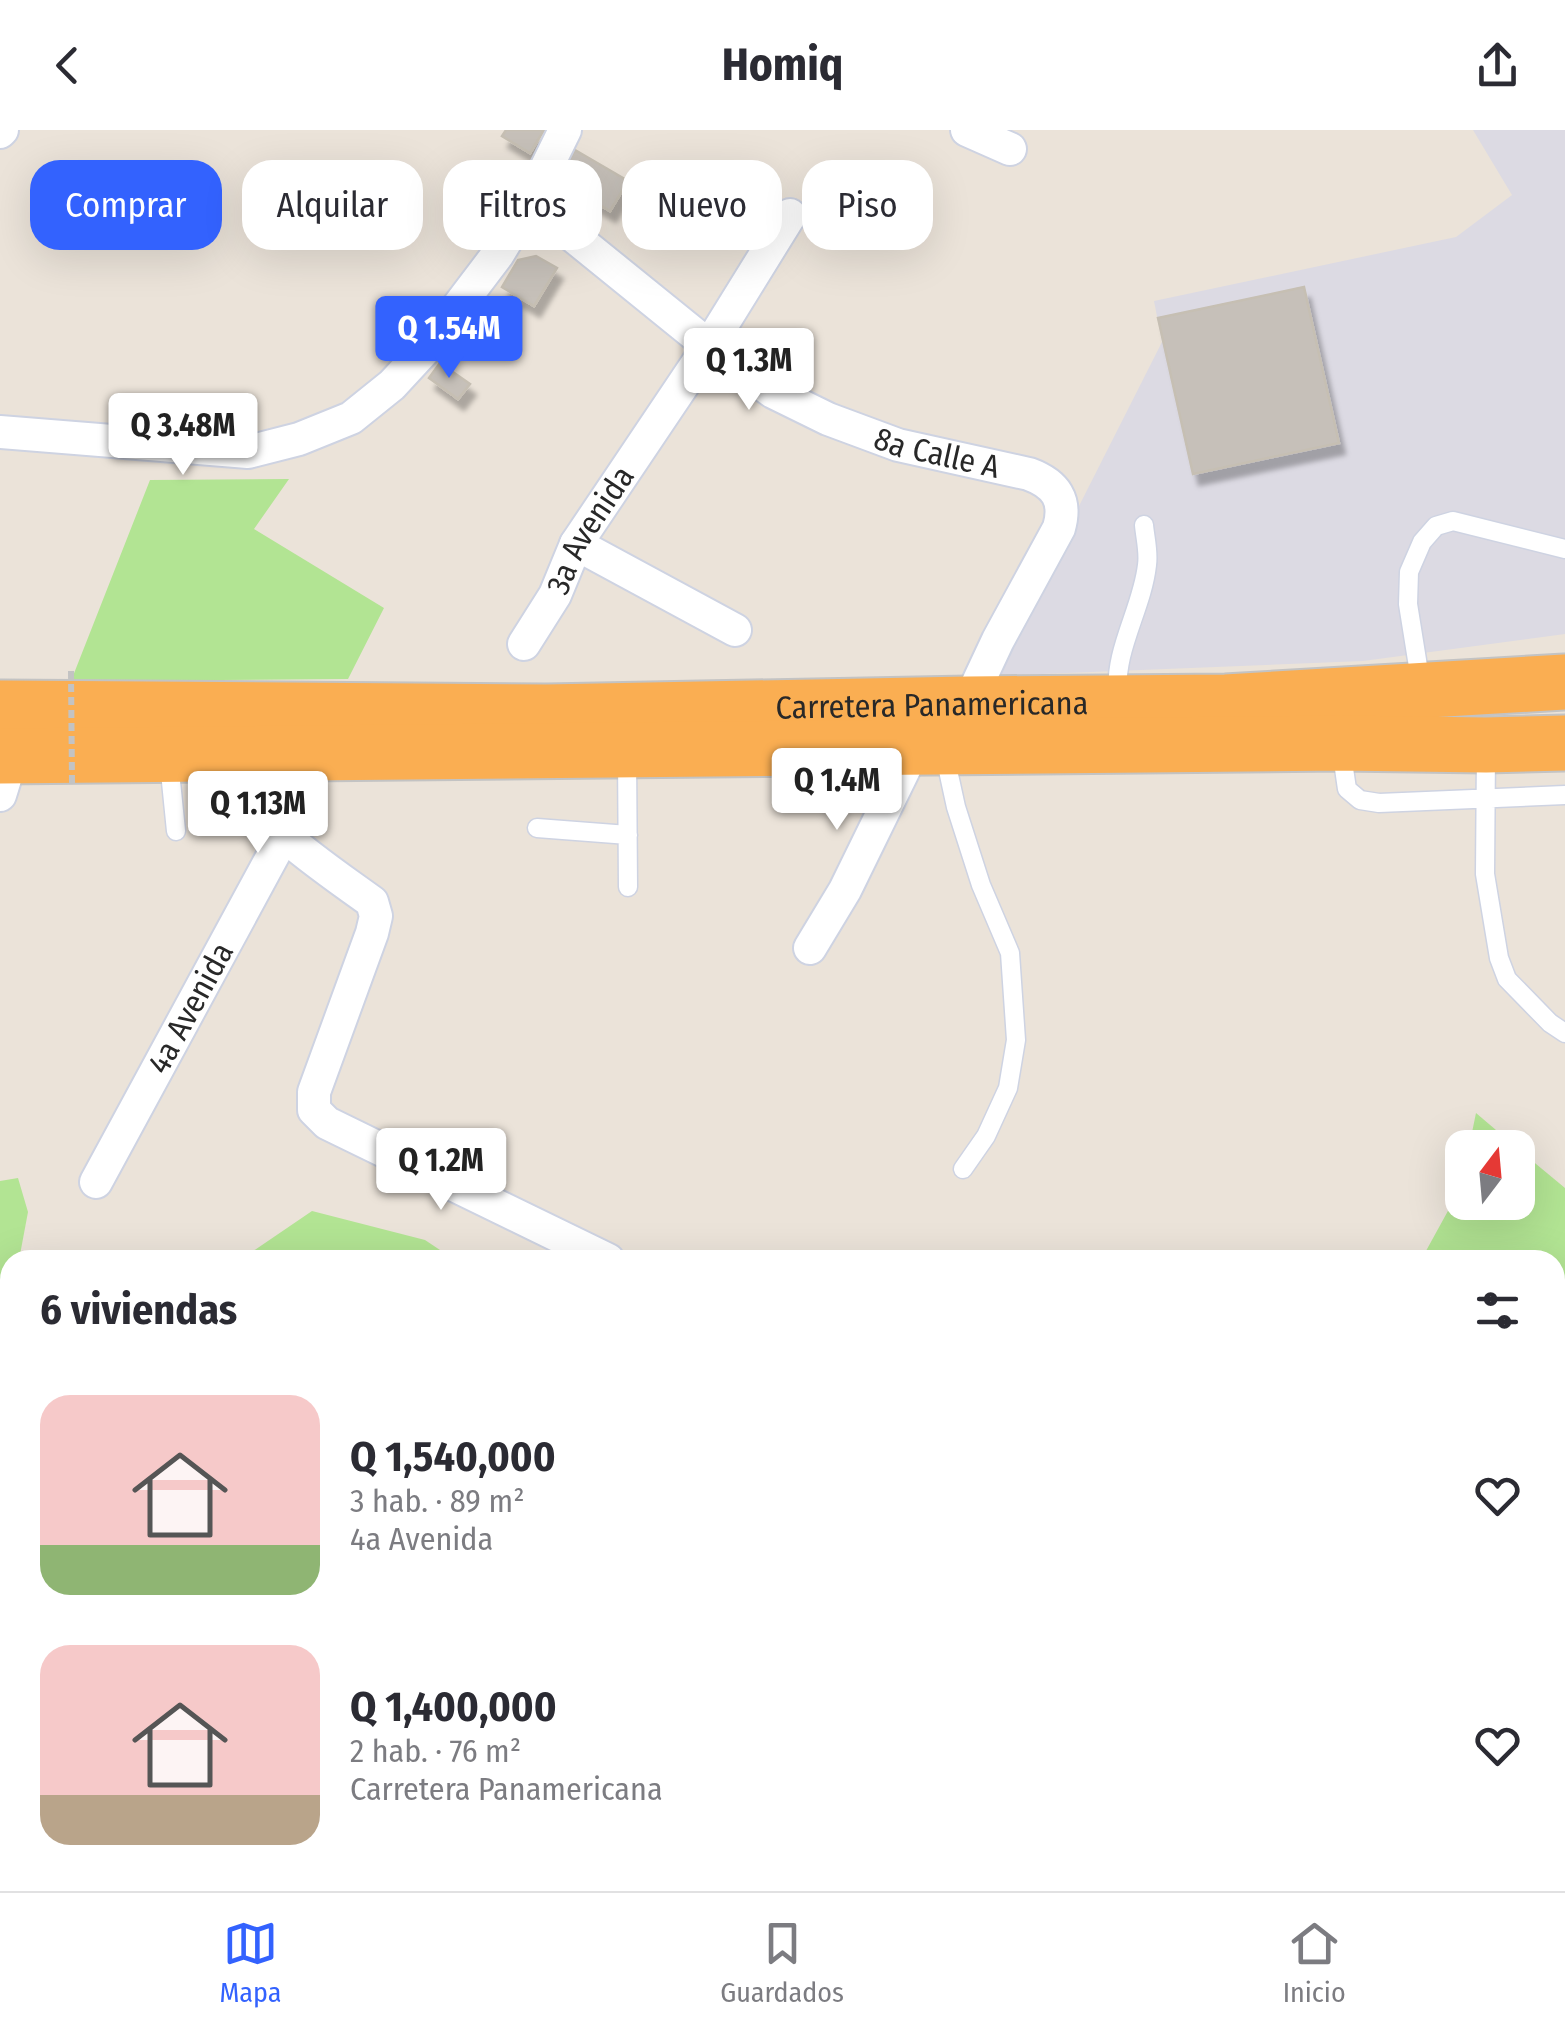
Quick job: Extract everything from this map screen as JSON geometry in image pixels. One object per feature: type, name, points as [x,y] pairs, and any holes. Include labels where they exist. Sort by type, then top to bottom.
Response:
[{"type":"highway","name":"Carretera Panamericana","points":[[1,754],[627,750],[942,732],[1118,702],[1226,702],[1563,681]]},
{"type":"highway","name":"Carretera Panamericana","points":[[1,754],[547,712],[942,732],[1486,745],[1565,743]]},
{"type":"street","points":[[550,160],[565,130]]},
{"type":"street","points":[[967,130],[1010,149]]},
{"type":"street","name":"3a Avenida","points":[[524,644],[555,595],[576,544],[708,346],[790,214]]},
{"type":"street","points":[[0,432],[248,452],[299,439],[351,418],[392,385],[429,345],[500,250]]},
{"type":"street","name":"8a Calle A","points":[[590,250],[708,346],[772,392],[828,419],[898,445],[1029,474],[1043,480],[1056,493],[1063,513],[1059,528],[998,640],[810,948]]},
{"type":"street","points":[[576,544],[735,630]]},
{"type":"street","points":[[193,754],[231,780],[283,837],[372,902],[376,916],[372,933],[314,1092],[314,1110],[327,1123],[587,1250]]},
{"type":"street","name":"4a Avenida","points":[[96,1182],[283,837]]},
{"type":"lane","points":[[1422,690],[1408,604],[1409,572],[1422,542],[1436,526],[1453,521],[1565,549]]},
{"type":"lane","points":[[1118,702],[1116,679],[1120,657],[1148,562],[1144,524]]},
{"type":"lane","points":[[942,732],[956,807],[1010,953],[1016,1040],[1008,1088],[986,1136],[963,1170]]},
{"type":"lane","points":[[1340,742],[1347,789],[1360,800],[1379,804],[1565,795]]},
{"type":"lane","points":[[1486,745],[1485,874],[1499,958],[1507,978],[1550,1024],[1565,1033]]},
{"type":"lane","points":[[627,750],[628,887]]},
{"type":"lane","points":[[176,831],[193,754]]},
{"type":"lane","points":[[538,828],[628,835]]},
{"type":"path","points":[[71,671],[72,783]]},
{"type":"shaded area","points":[[1473,130],[1565,130],[1565,634],[1363,661],[993,676],[1162,342],[1154,301],[1456,237],[1512,195]]},
{"type":"green space","points":[[289,479],[254,529],[384,608],[348,679],[71,681],[150,480]]},
{"type":"green space","points":[[1476,1113],[1496,1130],[1472,1130]]},
{"type":"green space","points":[[1535,1163],[1565,1188],[1565,1250],[1426,1250],[1445,1216],[1445,1220],[1535,1220]]},
{"type":"green space","points":[[18,1178],[28,1212],[21,1250],[0,1250],[0,1181]]},
{"type":"green space","points":[[312,1211],[425,1240],[440,1250],[255,1250]]},
{"type":"building","points":[[506,130],[544,130],[530,153],[502,136]]},
{"type":"building","points":[[575,150],[592,160],[569,160]]},
{"type":"building","points":[[602,166],[622,177],[622,191],[610,211],[602,206]]},
{"type":"building","points":[[536,256],[557,268],[534,306],[502,287],[518,260]]},
{"type":"building","points":[[1304,287],[1339,443],[1193,474],[1158,318]]},
{"type":"building","points":[[405,302],[429,319],[415,337],[391,320]]},
{"type":"building","points":[[440,363],[470,384],[458,399],[429,378]]}]
